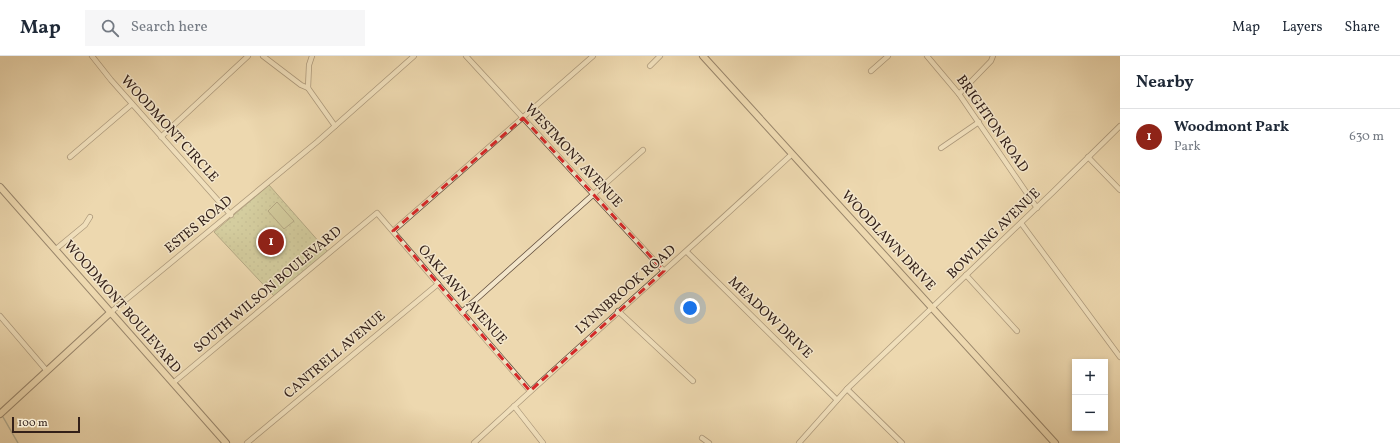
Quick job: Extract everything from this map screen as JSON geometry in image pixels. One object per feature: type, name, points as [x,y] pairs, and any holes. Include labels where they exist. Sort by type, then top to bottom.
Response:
[{"type":"main road","name":"WOODLAWN DRIVE","points":[[703,56],[933,307],[1055,443]]},
{"type":"main road","name":"WOODMONT BOULEVARD","points":[[0,188],[56,249],[226,443]]},
{"type":"main road","name":"ESTES ROAD","points":[[0,414],[111,312]]},
{"type":"street","name":"WOODMONT CIRCLE","points":[[92,56],[97,64],[231,215]]},
{"type":"street","points":[[161,137],[248,56]]},
{"type":"street","points":[[263,56],[301,86],[308,88]]},
{"type":"street","points":[[312,56],[308,65],[308,88],[335,126]]},
{"type":"street","name":"ESTES ROAD","points":[[111,312],[231,215],[414,56]]},
{"type":"street","name":"WESTMONT AVENUE","points":[[466,56],[664,271]]},
{"type":"street","points":[[393,231],[593,56]]},
{"type":"street","points":[[650,66],[660,56]]},
{"type":"street","points":[[871,71],[888,56]]},
{"type":"street","name":"BRIGHTON ROAD","points":[[927,56],[959,94],[1037,208]]},
{"type":"street","points":[[959,94],[990,62],[993,56]]},
{"type":"street","points":[[70,157],[132,104]]},
{"type":"street","points":[[940,148],[979,122]]},
{"type":"street","name":"BOWLING AVENUE","points":[[799,443],[847,389],[1037,208],[1120,126]]},
{"type":"street","points":[[462,312],[643,150]]},
{"type":"street","name":"LYNNBROOK ROAD","points":[[474,443],[618,311],[687,252],[792,154]]},
{"type":"street","points":[[1088,157],[1120,190]]},
{"type":"street","name":"OAKLAWN AVENUE","points":[[377,214],[530,391]]},
{"type":"street","name":"SOUTH WILSON BOULEVARD","points":[[173,384],[377,214]]},
{"type":"street","points":[[56,249],[85,225],[90,217]]},
{"type":"street","points":[[1021,223],[1120,357]]},
{"type":"street","name":"MEADOW DRIVE","points":[[687,252],[837,400]]},
{"type":"street","points":[[966,275],[1017,330]]},
{"type":"street","name":"CANTRELL AVENUE","points":[[247,443],[438,284]]},
{"type":"street","points":[[618,311],[693,380]]},
{"type":"street","points":[[0,316],[47,371]]},
{"type":"street","points":[[847,389],[902,443]]},
{"type":"street","points":[[514,406],[543,443]]},
{"type":"street","points":[[702,438],[709,443]]},
{"type":"highlighted area","points":[[523,118],[664,271],[530,391],[393,231]]},
{"type":"green space","points":[[269,185],[328,252],[274,296],[214,232]]},
{"type":"green space","points":[[277,202],[294,221],[284,229],[268,211]]},
{"type":"waterway","points":[[3,417],[18,443]]},
{"type":"place","name":"Woodmont Park","points":[[271,242]]}]
